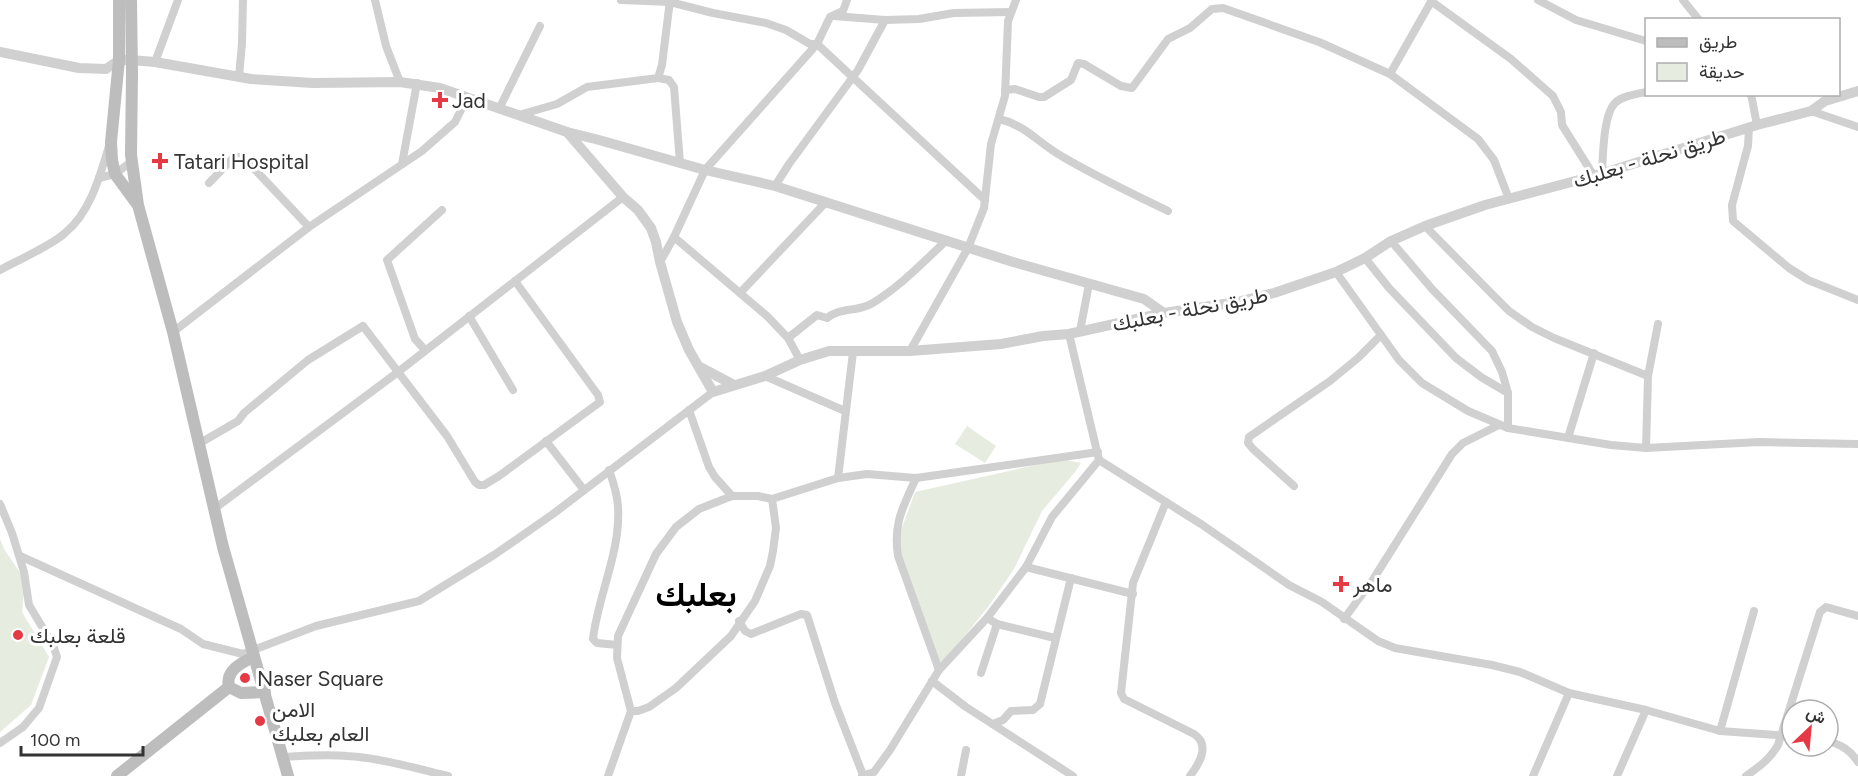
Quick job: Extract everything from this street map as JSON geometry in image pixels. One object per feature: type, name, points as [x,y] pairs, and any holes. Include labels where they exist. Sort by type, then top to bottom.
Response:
[{"type":"main road","points":[[119,0],[125,60],[132,73],[131,162],[138,205],[173,332],[214,509],[288,776]]},
{"type":"main road","points":[[131,0],[125,60],[118,74],[111,142],[115,174],[138,205]]},
{"type":"main road","points":[[253,655],[238,665],[229,675],[227,679],[229,687],[241,693],[265,692]]},
{"type":"main road","points":[[122,774],[229,687]]},
{"type":"street","points":[[118,74],[132,73],[150,62],[178,0]]},
{"type":"street","points":[[239,77],[243,0]]},
{"type":"street","points":[[375,0],[386,45],[400,82]]},
{"type":"street","points":[[621,0],[670,1],[713,13],[766,23],[786,30],[810,44],[817,44],[986,200]]},
{"type":"street","points":[[660,262],[705,170],[817,44],[830,16],[843,11],[847,0]]},
{"type":"street","points":[[910,351],[978,227],[986,200],[991,144],[1005,90],[1006,42],[1011,12],[1016,0]]},
{"type":"street","points":[[1538,0],[1576,20],[1645,40]]},
{"type":"street","points":[[1683,0],[1697,18]]},
{"type":"street","points":[[658,78],[662,65],[670,1]]},
{"type":"street","points":[[1390,74],[1432,1],[1511,59],[1552,96],[1561,112],[1562,125],[1598,175]]},
{"type":"street","points":[[1005,90],[1015,89],[1039,98],[1044,97],[1071,80],[1078,63],[1084,64],[1121,86],[1132,88],[1168,39],[1190,28],[1212,9],[1218,8],[1319,42],[1390,74],[1478,140],[1494,160],[1509,199]]},
{"type":"street","points":[[830,16],[885,20],[919,19],[954,13],[1011,12]]},
{"type":"street","points":[[775,186],[853,78],[885,20]]},
{"type":"street","points":[[499,109],[540,26]]},
{"type":"street","points":[[0,52],[79,68],[106,69],[125,60],[239,77],[313,83],[400,82],[440,88],[567,132],[705,170],[775,186],[968,248],[1144,299],[1164,313]]},
{"type":"street","points":[[519,116],[557,104],[587,87],[658,78],[669,80],[674,87],[680,163]]},
{"type":"street","points":[[402,164],[417,83]]},
{"type":"street","name":"طريق نحلة - بعلبك","points":[[713,392],[765,376],[800,360],[829,351],[910,351],[1001,344],[1075,333],[1164,313],[1237,302],[1294,287],[1336,272],[1425,225],[1598,175],[1753,126],[1811,111],[1825,101],[1858,91]]},
{"type":"street","points":[[1598,175],[1611,107],[1620,99],[1645,93]]},
{"type":"street","points":[[1751,96],[1753,126],[1732,205],[1733,221],[1789,268],[1808,280],[1858,300]]},
{"type":"street","points":[[173,332],[309,226],[422,152],[455,122],[467,98]]},
{"type":"street","points":[[1811,111],[1858,127]]},
{"type":"street","points":[[999,119],[1024,127],[1038,142],[1063,157],[1168,211]]},
{"type":"street","points":[[20,556],[181,629],[203,644],[239,654],[253,655],[316,626],[419,601],[494,555],[713,392],[689,350],[677,322],[660,262],[657,242],[651,228],[638,210],[623,197],[567,132]]},
{"type":"street","points":[[0,270],[63,235],[74,226],[85,209],[99,178],[111,142]]},
{"type":"street","points":[[209,183],[234,157],[243,157],[309,226]]},
{"type":"street","points":[[99,178],[115,174],[131,162]]},
{"type":"street","points":[[214,509],[398,372],[623,197]]},
{"type":"street","points":[[740,293],[826,202]]},
{"type":"street","points":[[425,350],[415,339],[387,260],[442,210]]},
{"type":"street","points":[[1425,225],[1509,311],[1532,327],[1648,376]]},
{"type":"street","points":[[674,237],[767,316],[788,338],[800,360]]},
{"type":"street","points":[[788,338],[817,315],[828,318],[836,311],[869,305],[900,284],[947,240]]},
{"type":"street","points":[[1391,241],[1432,289],[1492,351],[1502,372],[1508,393],[1508,428]]},
{"type":"street","points":[[1365,258],[1389,288],[1456,358],[1481,377],[1508,393]]},
{"type":"street","points":[[1336,272],[1399,360],[1422,383],[1468,411],[1508,428],[1611,445],[1646,448],[1759,442],[1858,444]]},
{"type":"street","points":[[200,443],[238,421],[244,413],[308,360],[359,326],[363,326],[447,435],[475,482],[484,485],[597,405],[600,398],[514,280]]},
{"type":"street","points":[[739,621],[744,631],[751,634],[801,614],[807,615],[862,776],[875,774],[939,670],[987,618],[1026,567],[1052,517],[1098,456],[1075,333],[1089,284]]},
{"type":"street","points":[[469,316],[513,390]]},
{"type":"street","points":[[1646,448],[1648,376],[1658,324]]},
{"type":"street","points":[[1294,486],[1253,448],[1248,442],[1249,437],[1330,381],[1382,335]]},
{"type":"street","points":[[838,478],[853,352]]},
{"type":"street","points":[[1568,438],[1594,353]]},
{"type":"street","points":[[699,366],[726,383],[734,385]]},
{"type":"street","points":[[765,376],[845,411]]},
{"type":"street","points":[[689,410],[709,467],[732,496]]},
{"type":"street","points":[[1344,618],[1374,578],[1452,454],[1462,443],[1499,424]]},
{"type":"street","points":[[546,441],[584,490]]},
{"type":"street","points":[[608,776],[631,711],[620,673],[616,645],[622,622],[643,578],[666,538],[699,509],[732,496],[758,496],[772,499],[838,478],[867,474],[916,477],[1098,456],[1289,585],[1322,602],[1378,641],[1395,648],[1520,672],[1569,693],[1646,710],[1720,731],[1780,736],[1773,754],[1746,776]]},
{"type":"street","points":[[609,470],[616,496],[618,519],[593,639],[597,643],[616,645]]},
{"type":"street","points":[[916,477],[896,529],[895,540],[901,566],[939,670]]},
{"type":"street","points":[[631,711],[649,707],[676,688],[731,636],[739,621],[755,601],[770,566],[776,528],[772,499]]},
{"type":"street","points":[[1166,502],[1133,583],[1121,690],[1122,697],[1132,704],[1202,740],[1201,756],[1190,776]]},
{"type":"street","points":[[0,504],[20,556],[29,605],[53,645],[57,657],[39,708],[22,727],[0,743]]},
{"type":"street","points":[[1026,567],[1133,594]]},
{"type":"street","points":[[993,724],[1003,720],[1011,711],[1033,710],[1038,706],[1071,578]]},
{"type":"street","points":[[1792,698],[1820,612],[1826,607],[1858,616]]},
{"type":"street","points":[[1720,731],[1754,611]]},
{"type":"street","points":[[987,618],[997,624],[1055,638]]},
{"type":"street","points":[[981,673],[997,624]]},
{"type":"street","points":[[932,681],[1073,776]]},
{"type":"street","points":[[1533,776],[1569,693]]},
{"type":"street","points":[[1617,776],[1646,710]]},
{"type":"street","points":[[1840,744],[1854,751],[1858,762]]},
{"type":"street","points":[[961,776],[966,750]]},
{"type":"street","points":[[282,757],[323,754],[349,756],[448,776]]},
{"type":"green space","points":[[967,426],[996,446],[985,463],[955,444]]},
{"type":"green space","points":[[1062,459],[1081,463],[1042,511],[1014,569],[988,607],[943,663],[933,656],[896,544],[915,492]]},
{"type":"green space","name":"قلعة بعلبك","points":[[0,539],[25,580],[22,612],[49,657],[31,705],[0,732]]},
{"type":"place","name":"Jad","points":[[440,100]]},
{"type":"place","name":"Tatari Hospital","points":[[160,161]]},
{"type":"place","name":"ماهر","points":[[1341,584]]},
{"type":"place","name":"قلعة بعلبك","points":[[18,635]]},
{"type":"place","name":"Naser Square","points":[[245,678]]},
{"type":"place","name":"الامن العام بعلبك","points":[[260,721]]},
{"type":"district","name":"بعلبك","points":[[696,594]]}]
